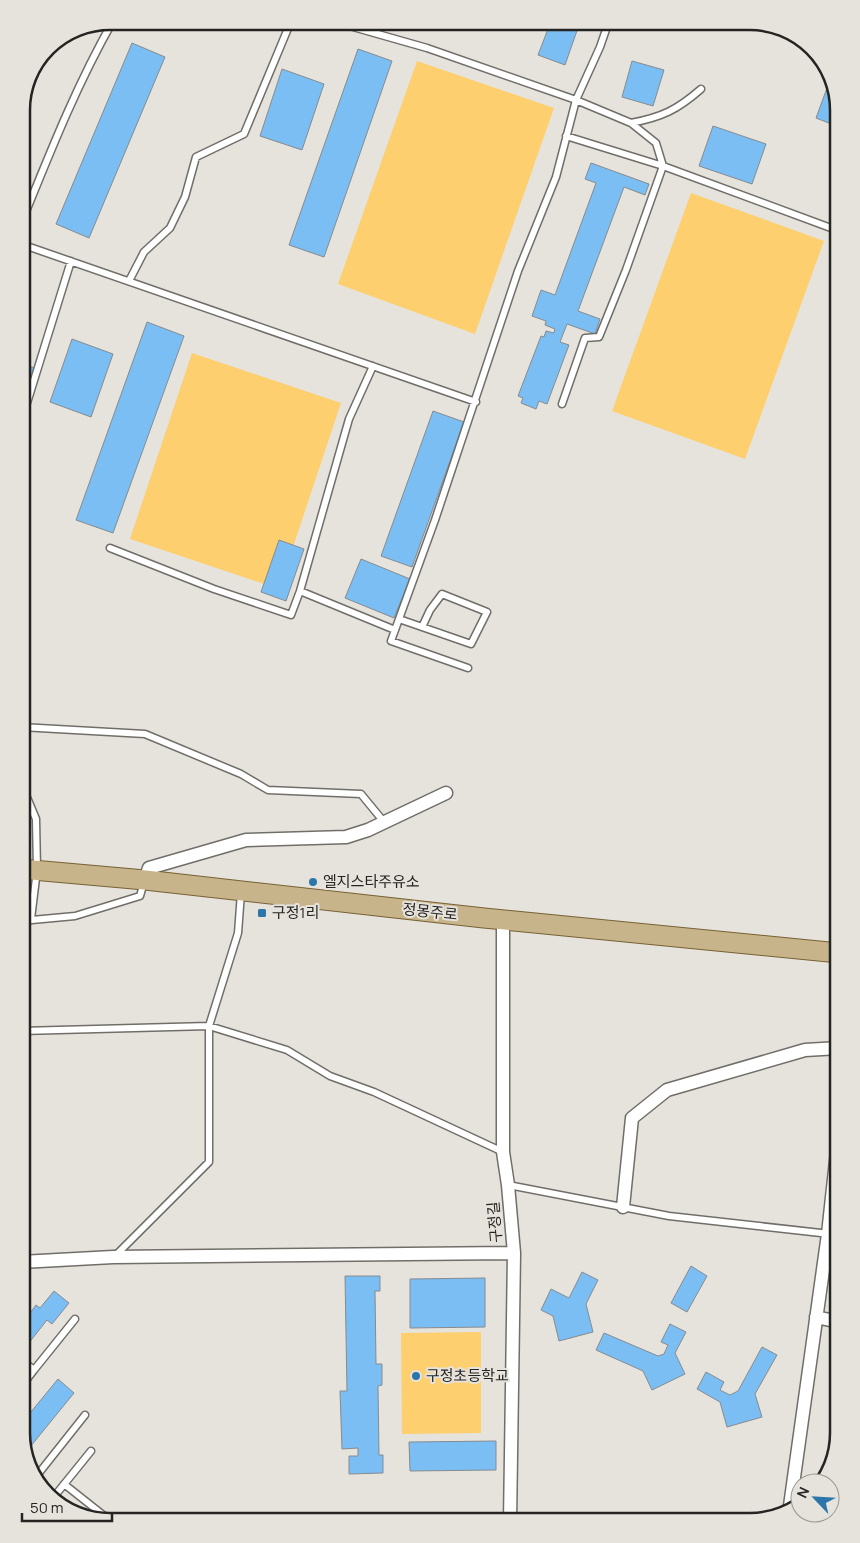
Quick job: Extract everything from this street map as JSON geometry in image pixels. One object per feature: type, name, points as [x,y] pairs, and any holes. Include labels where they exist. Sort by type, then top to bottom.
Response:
[{"type":"main road","name":"정몽주로","points":[[30,869],[503,920],[830,951]]},
{"type":"street","points":[[145,880],[149,868],[246,840],[346,837],[368,830],[446,793]]},
{"type":"street","name":"구정길","points":[[503,920],[503,1152],[514,1253],[510,1513]]},
{"type":"street","points":[[623,1207],[632,1118],[667,1090],[805,1050],[830,1049]]},
{"type":"street","points":[[791,1502],[816,1317],[830,1249]]},
{"type":"street","points":[[30,1262],[113,1258],[514,1253]]},
{"type":"street","points":[[816,1317],[830,1320]]},
{"type":"lane","points":[[30,201],[76,93],[92,58],[108,30]]},
{"type":"lane","points":[[128,281],[144,252],[170,228],[185,196],[196,156],[244,134],[287,30]]},
{"type":"lane","points":[[364,30],[427,48],[576,100],[631,123],[656,143],[663,166],[626,270],[599,337],[585,338],[562,404]]},
{"type":"lane","points":[[468,668],[391,641],[476,402],[518,271],[556,177],[576,100],[607,30]]},
{"type":"lane","points":[[631,123],[656,118],[684,104],[701,89]]},
{"type":"lane","points":[[566,136],[663,166],[830,229]]},
{"type":"lane","points":[[30,247],[476,402]]},
{"type":"lane","points":[[30,392],[71,261]]},
{"type":"lane","points":[[110,548],[214,589],[291,616],[300,591],[349,419],[373,366]]},
{"type":"lane","points":[[300,591],[395,630]]},
{"type":"lane","points":[[399,620],[471,644],[487,612],[442,594],[430,610],[422,627]]},
{"type":"lane","points":[[30,728],[145,734],[242,774],[268,790],[360,794],[384,822]]},
{"type":"lane","points":[[30,805],[36,819],[30,862]]},
{"type":"lane","points":[[30,894],[31,919],[75,916],[140,896],[145,880]]},
{"type":"lane","points":[[113,1258],[209,1162],[209,1026],[238,933],[241,891]]},
{"type":"lane","points":[[30,1031],[209,1026],[287,1050],[330,1076],[374,1092],[503,1152]]},
{"type":"lane","points":[[508,1185],[669,1216],[830,1235]]},
{"type":"lane","points":[[30,1375],[74,1319]]},
{"type":"lane","points":[[30,1367],[34,1370]]},
{"type":"lane","points":[[40,1472],[85,1415]]},
{"type":"lane","points":[[57,1493],[91,1451]]},
{"type":"lane","points":[[64,1484],[99,1512]]},
{"type":"shaded area","points":[[417,61],[554,108],[475,334],[338,284]]},
{"type":"shaded area","points":[[691,193],[824,241],[745,459],[612,411]]},
{"type":"shaded area","points":[[192,353],[341,403],[279,589],[130,539]]},
{"type":"shaded area","points":[[481,1332],[481,1433],[402,1434],[401,1333]]},
{"type":"building","points":[[548,30],[577,30],[565,65],[538,55]]},
{"type":"building","points":[[132,43],[165,57],[89,238],[56,224]]},
{"type":"building","points":[[358,49],[392,61],[324,257],[289,245]]},
{"type":"building","points":[[632,61],[664,70],[653,106],[622,97]]},
{"type":"building","points":[[282,69],[324,84],[302,150],[260,136]]},
{"type":"building","points":[[827,88],[830,123],[816,118]]},
{"type":"building","points":[[713,126],[766,144],[752,184],[699,166]]},
{"type":"building","points":[[591,163],[649,184],[645,195],[624,187],[578,311],[600,319],[595,334],[567,324],[560,342],[569,345],[547,404],[539,401],[536,409],[521,403],[523,398],[518,396],[541,336],[544,337],[546,331],[554,333],[555,329],[545,325],[546,321],[532,316],[541,290],[555,295],[596,183],[585,179]]},
{"type":"building","points":[[147,322],[184,336],[113,533],[76,520]]},
{"type":"building","points":[[72,339],[113,354],[91,417],[50,402]]},
{"type":"building","points":[[30,367],[35,368],[30,382]]},
{"type":"building","points":[[433,411],[464,422],[412,567],[381,556]]},
{"type":"building","points":[[279,540],[304,549],[286,601],[261,592]]},
{"type":"building","points":[[361,559],[410,579],[394,618],[345,598]]},
{"type":"building","points":[[691,1266],[707,1276],[687,1312],[671,1303]]},
{"type":"building","points":[[582,1272],[598,1280],[586,1304],[593,1332],[559,1341],[553,1316],[541,1310],[551,1289],[569,1298]]},
{"type":"building","points":[[345,1276],[380,1276],[380,1291],[375,1291],[376,1364],[382,1364],[382,1385],[378,1386],[379,1455],[383,1455],[383,1473],[349,1474],[349,1456],[358,1456],[358,1448],[342,1449],[340,1391],[347,1391]]},
{"type":"building","points":[[485,1278],[485,1327],[410,1328],[410,1279]]},
{"type":"building","points":[[54,1291],[69,1303],[52,1324],[47,1320],[30,1341],[30,1313],[36,1305],[40,1308]]},
{"type":"building","points":[[670,1324],[686,1332],[675,1353],[685,1374],[652,1390],[643,1371],[596,1350],[604,1333],[658,1356],[664,1354],[668,1345],[661,1342]]},
{"type":"building","points":[[762,1347],[777,1355],[755,1394],[762,1417],[727,1427],[720,1402],[697,1389],[706,1372],[724,1382],[720,1390],[730,1395],[738,1391]]},
{"type":"building","points":[[58,1379],[74,1393],[32,1445],[30,1413]]},
{"type":"building","points":[[496,1441],[496,1470],[410,1471],[409,1442]]},
{"type":"place","name":"엘지스타주유소","points":[[313,882]]},
{"type":"place","name":"구정1리","points":[[262,913]]},
{"type":"place","name":"구정초등학교","points":[[416,1376]]}]
